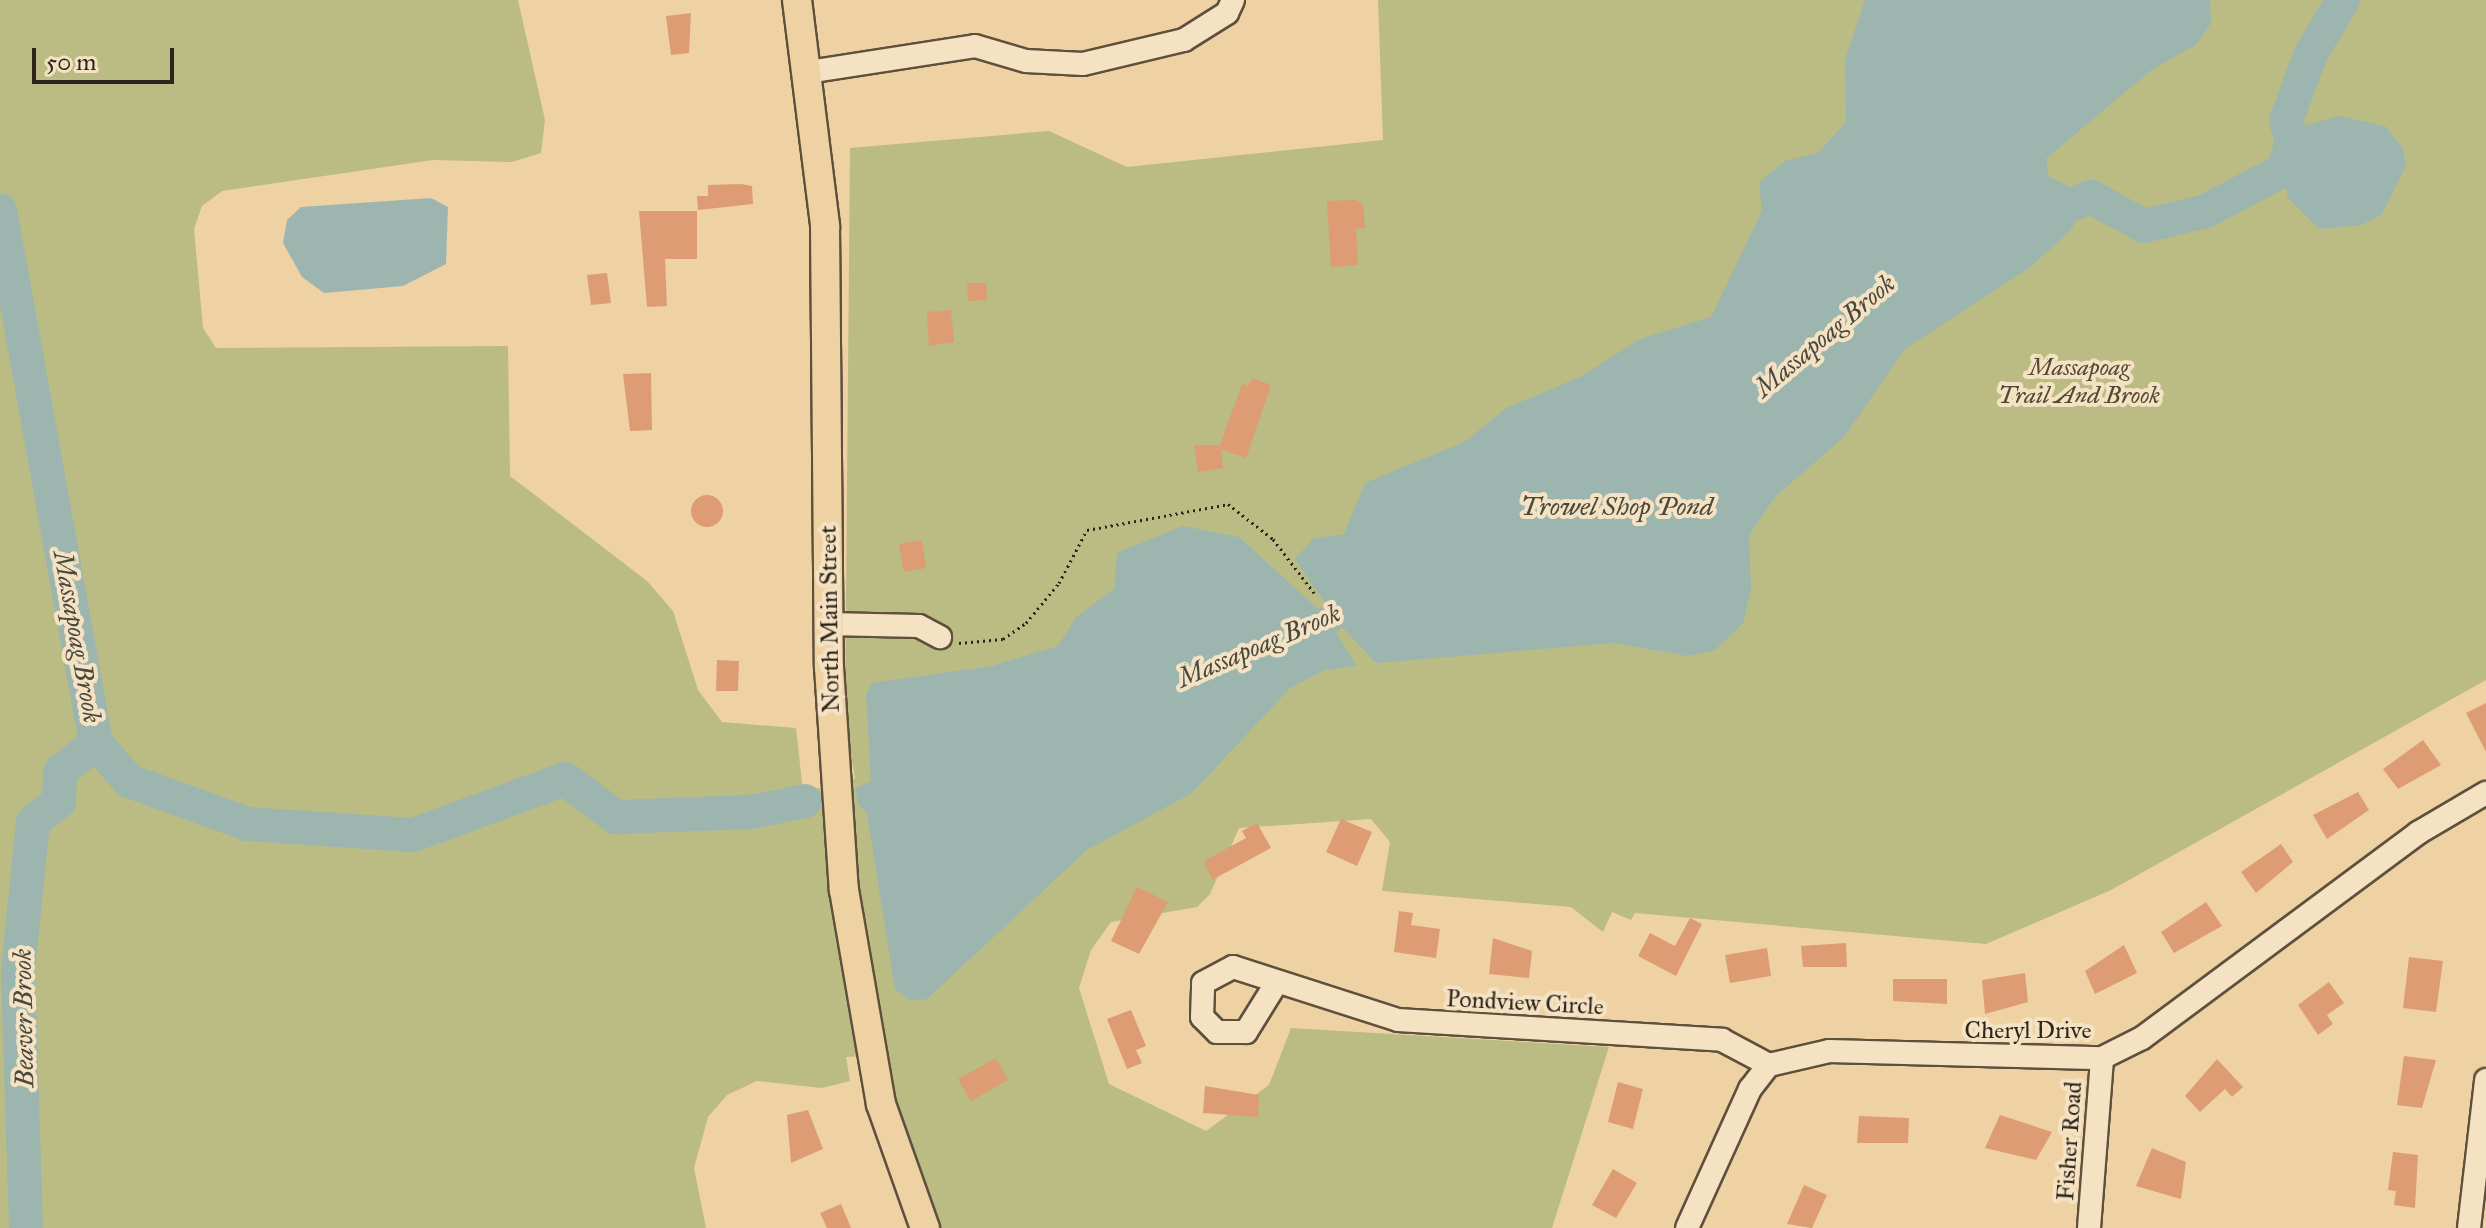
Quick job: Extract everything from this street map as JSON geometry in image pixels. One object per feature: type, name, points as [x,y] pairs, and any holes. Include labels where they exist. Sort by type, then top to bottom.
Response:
[{"type":"main road","name":"North Main Street","points":[[797,0],[825,226],[828,624],[842,877],[861,1006],[881,1104],[925,1228]]},
{"type":"street","points":[[808,72],[975,46],[1026,61],[1083,64],[1184,40],[1227,13],[1233,0]]},
{"type":"street","points":[[828,624],[919,626],[940,637]]},
{"type":"street","name":"Cheryl Drive","points":[[1769,1065],[1829,1051],[2102,1058],[2142,1038],[2418,833],[2486,793]]},
{"type":"street","name":"Pondview Circle","points":[[1277,982],[1398,1020],[1722,1040],[1769,1065]]},
{"type":"street","name":"Fisher Road","points":[[2089,1228],[2102,1058]]},
{"type":"street","points":[[1687,1228],[1750,1089],[1769,1065]]},
{"type":"street","points":[[2469,1228],[2486,1080]]},
{"type":"path","points":[[940,637],[971,648],[1003,639],[1043,605],[1087,530],[1228,504],[1273,539],[1315,594]]},
{"type":"green space","name":"Massapoag Trail And Brook","points":[[0,0],[518,0],[545,120],[541,153],[512,162],[433,160],[222,191],[202,206],[194,229],[203,328],[216,348],[508,346],[510,476],[647,581],[673,611],[698,690],[722,722],[796,728],[803,792],[855,779],[845,716],[850,148],[1049,131],[1127,167],[1383,140],[1378,0],[2486,0],[2486,680],[2111,890],[1986,944],[1635,913],[1631,920],[1612,912],[1603,932],[1571,907],[1382,891],[1390,842],[1371,819],[1239,828],[1210,894],[1197,907],[1111,922],[1091,950],[1079,988],[1109,1084],[1206,1131],[1269,1085],[1291,1028],[1609,1047],[1552,1228],[937,1228],[882,1055],[846,1057],[850,1081],[822,1088],[757,1081],[727,1095],[708,1117],[694,1168],[706,1228],[0,1228]]},
{"type":"water","name":"Trowel Shop Pond","points":[[1865,0],[2210,0],[2211,23],[2197,44],[2150,71],[2046,159],[2049,177],[2091,197],[2070,231],[2029,268],[1905,349],[1844,437],[1775,497],[1749,535],[1751,589],[1743,623],[1715,650],[1687,656],[1615,643],[1376,663],[1342,627],[1336,633],[1357,666],[1325,670],[1290,688],[1192,793],[1087,850],[927,999],[911,1001],[895,989],[867,814],[857,802],[856,788],[871,781],[866,694],[872,683],[992,666],[1058,646],[1076,617],[1114,589],[1117,553],[1183,526],[1239,537],[1318,609],[1326,605],[1295,559],[1314,538],[1344,534],[1365,483],[1466,441],[1506,408],[1580,377],[1640,339],[1711,317],[1762,211],[1759,182],[1785,161],[1818,153],[1846,122],[1845,60]]},
{"type":"water","points":[[2339,116],[2385,126],[2403,148],[2406,166],[2382,214],[2362,225],[2319,229],[2288,198],[2283,170],[2304,126]]},
{"type":"water","points":[[431,198],[448,207],[446,264],[403,286],[324,293],[302,277],[283,243],[287,220],[301,207]]},
{"type":"building","points":[[691,13],[689,53],[671,55],[666,16]]},
{"type":"building","points":[[708,185],[752,186],[753,204],[698,210],[697,196],[708,196]]},
{"type":"building","points":[[1356,200],[1363,204],[1365,228],[1356,229],[1358,265],[1331,267],[1327,201]]},
{"type":"building","points":[[639,211],[697,211],[697,259],[665,259],[667,306],[647,307]]},
{"type":"building","points":[[607,273],[611,303],[591,305],[587,275]]},
{"type":"building","points":[[967,283],[986,283],[987,300],[968,301]]},
{"type":"building","points":[[951,310],[954,342],[929,346],[927,312]]},
{"type":"building","points":[[651,373],[652,430],[630,431],[623,374]]},
{"type":"building","points":[[1252,378],[1271,385],[1246,458],[1221,449],[1223,468],[1198,472],[1194,445],[1220,445],[1242,384],[1249,386]]},
{"type":"building","points":[[707,495],[718,500],[723,511],[718,522],[707,527],[696,522],[691,511],[696,500]]},
{"type":"building","points":[[922,540],[926,568],[904,572],[899,544]]},
{"type":"building","points":[[717,660],[739,661],[738,691],[716,691]]},
{"type":"building","points":[[2486,703],[2486,752],[2466,713]]},
{"type":"building","points":[[2423,740],[2441,765],[2398,789],[2383,769]]},
{"type":"building","points":[[2358,792],[2369,810],[2327,839],[2313,815]]},
{"type":"building","points":[[1341,819],[1372,832],[1357,866],[1326,852]]},
{"type":"building","points":[[1257,823],[1271,848],[1212,880],[1204,861],[1246,838],[1242,831]]},
{"type":"building","points":[[2281,844],[2293,862],[2256,893],[2241,872]]},
{"type":"building","points":[[1137,887],[1168,902],[1139,954],[1111,941]]},
{"type":"building","points":[[2206,902],[2222,926],[2174,953],[2161,932]]},
{"type":"building","points":[[1399,911],[1413,913],[1411,925],[1440,929],[1436,958],[1394,952]]},
{"type":"building","points":[[1690,918],[1702,924],[1676,976],[1638,956],[1650,933],[1675,946]]},
{"type":"building","points":[[1493,938],[1532,951],[1529,978],[1489,974]]},
{"type":"building","points":[[1846,943],[1847,967],[1803,967],[1801,946]]},
{"type":"building","points":[[2124,945],[2137,973],[2095,994],[2085,971]]},
{"type":"building","points":[[1767,948],[1771,976],[1730,983],[1725,955]]},
{"type":"building","points":[[2409,957],[2443,961],[2436,1012],[2403,1008]]},
{"type":"building","points":[[2025,973],[2028,1002],[1985,1014],[1982,980]]},
{"type":"building","points":[[1893,979],[1947,979],[1947,1004],[1893,1001]]},
{"type":"building","points":[[2329,982],[2344,1003],[2327,1015],[2333,1024],[2318,1035],[2298,1005]]},
{"type":"building","points":[[1131,1010],[1146,1046],[1136,1050],[1142,1063],[1127,1069],[1107,1019]]},
{"type":"building","points":[[2404,1056],[2436,1060],[2422,1108],[2397,1105]]},
{"type":"building","points":[[996,1058],[1008,1080],[971,1101],[958,1079]]},
{"type":"building","points":[[2217,1059],[2243,1087],[2232,1097],[2225,1089],[2200,1112],[2185,1096]]},
{"type":"building","points":[[1618,1082],[1643,1089],[1633,1129],[1608,1122]]},
{"type":"building","points":[[1205,1086],[1259,1095],[1258,1117],[1203,1113]]},
{"type":"building","points":[[808,1110],[823,1149],[791,1163],[787,1115]]},
{"type":"building","points":[[2000,1115],[2052,1132],[2036,1160],[1985,1148]]},
{"type":"building","points":[[1859,1116],[1909,1118],[1908,1143],[1857,1143]]},
{"type":"building","points":[[2152,1148],[2186,1162],[2181,1199],[2136,1186]]},
{"type":"building","points":[[2393,1152],[2418,1155],[2415,1208],[2394,1205],[2396,1191],[2388,1190]]},
{"type":"building","points":[[1613,1169],[1637,1183],[1616,1218],[1592,1205]]},
{"type":"building","points":[[1804,1185],[1827,1195],[1812,1228],[1787,1224]]},
{"type":"building","points":[[841,1204],[851,1228],[827,1228],[820,1213]]},
{"type":"waterway","name":"Massapoag Brook","points":[[2049,213],[2091,197],[2144,226],[2206,211],[2283,170],[2292,143],[2286,121],[2311,53],[2343,0]]},
{"type":"waterway","name":"Massapoag Brook","points":[[0,210],[96,743],[129,781],[247,824],[413,835],[565,779],[616,817],[751,812],[805,801]]},
{"type":"waterway","name":"Beaver Brook","points":[[26,1228],[18,970],[33,822],[59,802],[60,772],[96,743]]}]
